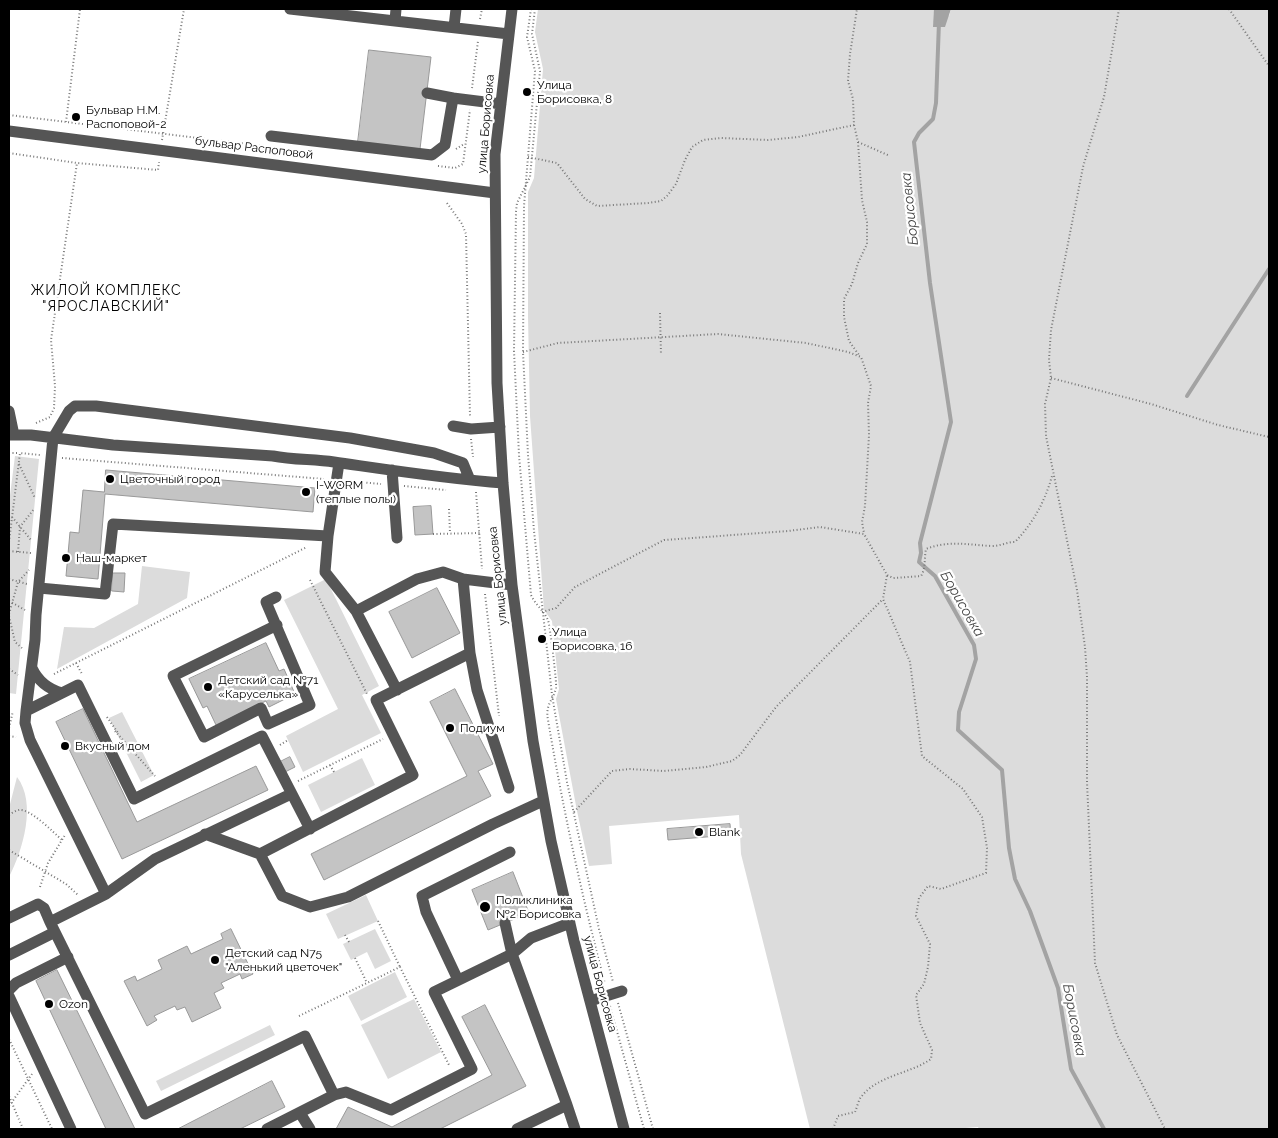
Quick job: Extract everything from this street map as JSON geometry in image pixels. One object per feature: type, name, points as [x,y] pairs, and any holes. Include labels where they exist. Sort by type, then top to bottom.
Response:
[{"type":"street","points":[[290,9],[509,34]]},
{"type":"street","points":[[395,21],[396,9]]},
{"type":"street","points":[[454,27],[456,9]]},
{"type":"street","name":"улица Борисовка","points":[[512,9],[495,154],[497,351],[503,483],[512,585],[530,721],[543,801],[570,923],[624,1129]]},
{"type":"street","points":[[427,93],[500,104]]},
{"type":"street","points":[[271,136],[432,155],[445,145],[453,98]]},
{"type":"street","name":"бульвар Распоповой","points":[[9,132],[495,193]]},
{"type":"street","points":[[106,894],[28,734],[25,723],[35,640],[50,456],[53,438],[69,411],[76,406],[96,406],[350,438],[434,453],[463,463],[472,480]]},
{"type":"street","points":[[9,411],[12,435],[31,435],[113,445],[273,456],[291,460],[319,460],[503,483]]},
{"type":"street","points":[[453,426],[470,429],[500,427]]},
{"type":"street","points":[[339,463],[328,536],[325,572],[356,611],[397,690]]},
{"type":"street","points":[[392,470],[397,538]]},
{"type":"street","points":[[39,588],[105,594],[113,524],[328,536]]},
{"type":"street","points":[[356,611],[417,579],[442,572],[464,579],[512,585]]},
{"type":"street","points":[[464,579],[470,653],[477,690],[509,788]]},
{"type":"street","points":[[276,597],[266,602],[277,625],[310,705],[268,724],[261,708],[204,736],[173,676],[277,625]]},
{"type":"street","points":[[260,854],[413,775],[376,700],[470,653]]},
{"type":"street","points":[[32,668],[37,678],[46,686],[62,693]]},
{"type":"street","points":[[26,711],[78,685],[134,799],[262,736],[310,829]]},
{"type":"street","points":[[9,954],[86,904],[106,894],[155,859],[289,790]]},
{"type":"street","points":[[205,834],[260,854],[282,896],[310,907],[348,897],[543,801]]},
{"type":"street","points":[[458,980],[426,912],[422,896],[510,852]]},
{"type":"street","points":[[9,918],[38,904],[44,908],[146,1114],[305,1036],[334,1096]]},
{"type":"street","points":[[506,923],[512,954],[575,1129]]},
{"type":"street","points":[[267,1129],[346,1092],[391,1110],[472,1069],[434,992],[512,954],[532,938],[570,923]]},
{"type":"street","points":[[9,990],[16,983],[68,958]]},
{"type":"street","points":[[590,1001],[615,993]]},
{"type":"street","points":[[9,996],[71,1129]]},
{"type":"street","points":[[518,1129],[567,1105]]},
{"type":"street","points":[[300,1113],[310,1129]]},
{"type":"path","points":[[66,122],[80,9]]},
{"type":"path","points":[[163,133],[184,9]]},
{"type":"path","points":[[531,9],[527,37],[536,71],[525,189],[523,352],[528,455],[542,612],[552,696],[574,812],[599,929],[652,1129]]},
{"type":"path","points":[[534,9],[532,34],[540,71],[530,177],[517,203],[516,210],[514,351],[519,455],[531,595],[534,603],[548,621],[556,688],[547,710],[552,744],[591,932],[615,993],[644,1129]]},
{"type":"path","points":[[857,9],[848,81],[853,99],[862,200],[867,222],[867,244],[858,263],[852,284],[844,299],[844,317],[849,341],[860,357],[871,386],[868,403],[868,468],[862,522],[864,534],[887,575],[893,578],[921,576],[925,566],[926,549],[938,544],[993,546],[1015,542],[1027,529],[1043,504],[1053,473]]},
{"type":"path","points":[[1119,9],[1104,97],[1083,167],[1051,330],[1051,378],[1045,404],[1046,436],[1077,590],[1085,647],[1088,792],[1095,963],[1117,1035],[1165,1129]]},
{"type":"path","points":[[1229,9],[1269,66]]},
{"type":"path","points":[[528,158],[557,163],[585,199],[597,206],[648,203],[661,200],[667,196],[676,184],[685,160],[692,148],[703,140],[721,138],[768,140],[798,138],[854,125]]},
{"type":"path","points":[[858,142],[890,156]]},
{"type":"path","points":[[9,153],[77,163],[158,170]]},
{"type":"path","points":[[34,424],[50,416],[54,408],[51,340],[77,163]]},
{"type":"path","points":[[447,203],[462,224],[466,234],[472,480],[480,533],[483,581],[500,723]]},
{"type":"path","points":[[660,313],[661,355]]},
{"type":"path","points":[[523,352],[558,343],[718,334],[806,343],[848,352],[860,357]]},
{"type":"path","points":[[1051,378],[1151,404],[1218,425],[1269,436]]},
{"type":"path","points":[[9,453],[448,490]]},
{"type":"path","points":[[9,542],[20,453]]},
{"type":"path","points":[[18,462],[38,503],[20,527],[18,552]]},
{"type":"path","points":[[449,509],[450,533]]},
{"type":"path","points":[[12,516],[34,544]]},
{"type":"path","points":[[542,612],[556,608],[575,587],[664,540],[820,527],[864,534]]},
{"type":"path","points":[[433,534],[480,533]]},
{"type":"path","points":[[54,674],[311,544]]},
{"type":"path","points":[[9,551],[33,553]]},
{"type":"path","points":[[24,649],[15,642],[9,615],[18,582],[32,566],[40,568]]},
{"type":"path","points":[[833,1129],[838,1116],[855,1112],[860,1098],[879,1082],[896,1074],[920,1067],[931,1059],[932,1050],[920,1022],[916,996],[924,984],[930,944],[916,916],[919,898],[928,886],[941,889],[986,873],[987,848],[982,816],[963,789],[922,756],[910,662],[883,599],[887,575]]},
{"type":"path","points":[[9,579],[39,588]]},
{"type":"path","points":[[310,580],[370,702]]},
{"type":"path","points":[[574,812],[612,771],[664,771],[706,767],[732,761],[740,755],[776,706],[883,599]]},
{"type":"path","points":[[9,600],[36,615]]},
{"type":"path","points":[[9,669],[20,677]]},
{"type":"path","points":[[95,720],[116,732],[154,775],[170,782]]},
{"type":"path","points":[[289,790],[330,765],[392,734]]},
{"type":"path","points":[[330,765],[334,772]]},
{"type":"path","points":[[9,815],[18,810],[26,810],[62,840]]},
{"type":"path","points":[[40,887],[45,871],[56,849],[73,826]]},
{"type":"path","points":[[9,850],[73,890],[84,899],[86,904]]},
{"type":"path","points":[[378,921],[455,1078]]},
{"type":"path","points":[[346,935],[349,942]]},
{"type":"path","points":[[355,958],[367,983]]},
{"type":"path","points":[[299,1016],[400,967]]},
{"type":"path","points":[[9,1039],[52,1129]]},
{"type":"path","points":[[9,1106],[33,1072],[42,1068]]},
{"type":"path","points":[[9,1096],[23,1129]]},
{"type":"shaded area","points":[[538,9],[934,9],[935,13],[949,16],[951,9],[1269,9],[1269,1129],[979,1129],[978,1127],[953,1129],[810,1129],[741,854],[739,815],[609,826],[612,864],[589,866],[556,699],[559,689],[552,621],[544,610],[530,416],[528,192],[534,178],[543,69],[535,32]]},
{"type":"shaded area","points":[[934,9],[951,9],[945,27],[933,27]]},
{"type":"shaded area","points":[[15,456],[39,459],[16,694],[9,693],[9,503]]},
{"type":"shaded area","points":[[142,566],[190,572],[187,598],[57,669],[64,627],[94,628],[138,604]]},
{"type":"shaded area","points":[[326,579],[379,686],[362,695],[381,733],[303,772],[286,736],[338,709],[284,600]]},
{"type":"shaded area","points":[[122,712],[154,775],[141,782],[109,718]]},
{"type":"shaded area","points":[[362,758],[375,785],[321,812],[308,785]]},
{"type":"shaded area","points":[[17,777],[23,788],[26,800],[26,827],[19,854],[9,877],[9,808]]},
{"type":"shaded area","points":[[366,895],[378,921],[338,939],[326,914]]},
{"type":"shaded area","points":[[375,929],[391,961],[375,969],[367,952],[351,960],[343,944]]},
{"type":"shaded area","points":[[395,972],[407,997],[361,1021],[348,996]]},
{"type":"shaded area","points":[[414,999],[441,1052],[388,1079],[361,1025]]},
{"type":"shaded area","points":[[270,1025],[275,1035],[161,1091],[156,1081]]},
{"type":"building","points":[[369,50],[431,57],[420,149],[358,142]]},
{"type":"building","points":[[106,470],[315,488],[313,512],[105,494],[98,579],[66,576],[70,532],[79,533],[83,490],[104,492]]},
{"type":"building","points":[[431,506],[433,534],[415,535],[413,507]]},
{"type":"building","points":[[113,573],[125,573],[124,592],[112,591]]},
{"type":"building","points":[[437,588],[460,633],[412,658],[389,612]]},
{"type":"building","points":[[266,643],[279,671],[284,669],[295,694],[269,707],[266,701],[216,725],[207,706],[203,708],[189,679]]},
{"type":"building","points":[[455,689],[493,764],[478,771],[491,796],[324,880],[311,854],[467,776],[430,702]]},
{"type":"building","points":[[83,709],[137,822],[256,766],[268,790],[122,859],[56,722]]},
{"type":"building","points":[[290,757],[295,767],[285,772],[280,762]]},
{"type":"building","name":"Blank","points":[[730,824],[731,835],[668,840],[667,829]]},
{"type":"building","points":[[513,872],[529,913],[488,930],[472,890]]},
{"type":"building","points":[[231,929],[253,974],[242,979],[240,974],[221,983],[224,988],[214,993],[221,1008],[192,1022],[185,1007],[177,1010],[175,1006],[154,1016],[157,1020],[147,1026],[124,981],[135,976],[137,981],[162,969],[158,960],[187,946],[191,954],[223,939],[221,934]]},
{"type":"building","points":[[57,970],[135,1129],[106,1129],[36,981]]},
{"type":"building","points":[[485,1005],[526,1086],[440,1129],[336,1129],[348,1107],[392,1127],[492,1075],[462,1017]]},
{"type":"building","points":[[272,1081],[285,1107],[240,1129],[178,1129]]},
{"type":"waterway","name":"Борисовка","points":[[939,22],[936,103],[933,119],[919,133],[914,142],[930,283],[951,422],[920,543],[921,553],[919,562],[935,576],[974,645],[976,659],[959,712],[958,730],[1002,770],[1009,848],[1015,879],[1030,911],[1058,988],[1071,1069],[1104,1129]]},
{"type":"waterway","points":[[1187,396],[1269,269]]},
{"type":"place","name":"Улица Борисовка, 8","points":[[527,92]]},
{"type":"place","name":"Бульвар Н.М. Распоповой-2","points":[[76,117]]},
{"type":"place","name":"Цветочный город","points":[[110,479]]},
{"type":"place","name":"I-WORM (теплые полы)","points":[[306,492]]},
{"type":"place","name":"Наш-маркет","points":[[66,558]]},
{"type":"place","name":"Улица Борисовка, 16","points":[[542,639]]},
{"type":"place","name":"Детский сад №71 «Каруселька»","points":[[208,687]]},
{"type":"place","name":"Подиум","points":[[450,728]]},
{"type":"place","name":"Вкусный дом","points":[[65,746]]},
{"type":"place","name":"Blank","points":[[699,832]]},
{"type":"place","name":"Поликлиника №2 Борисовка","points":[[485,907]]},
{"type":"place","name":"Детский сад N75 \"Аленький цветочек\"","points":[[215,960]]},
{"type":"place","name":"Ozon","points":[[49,1004]]},
{"type":"district","name":"ЖИЛОЙ КОМПЛЕКС \"ЯРОСЛАВСКИЙ\"","points":[[106,300]]}]
